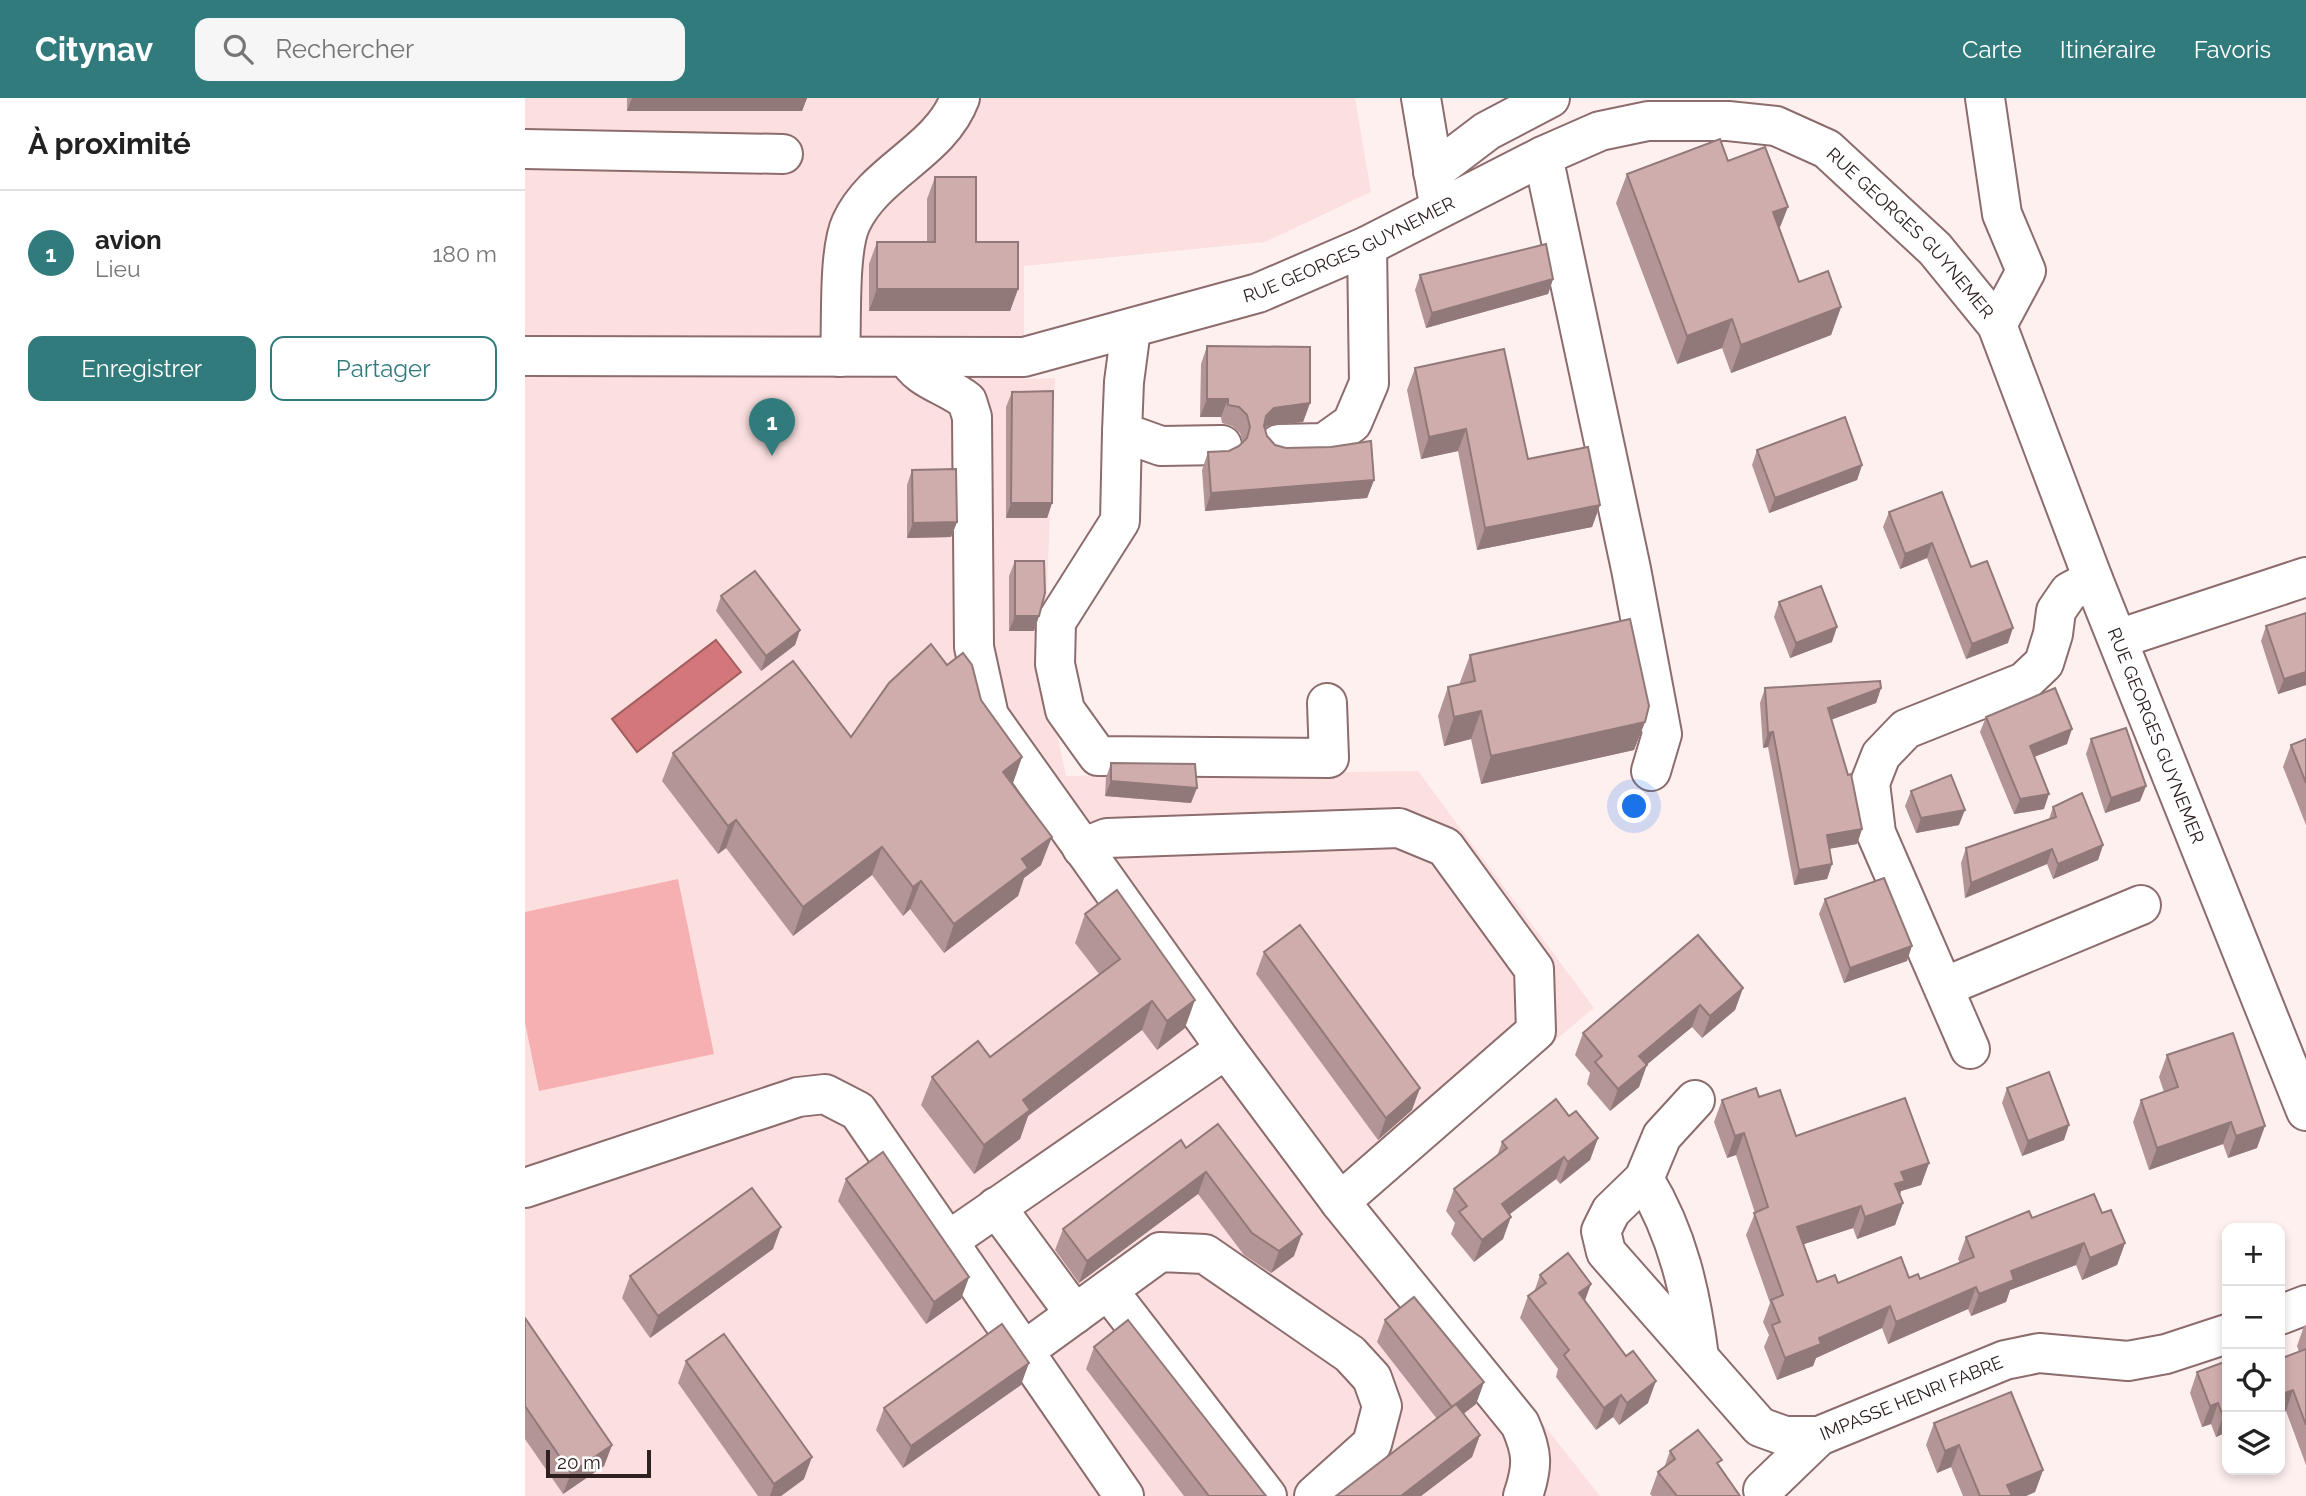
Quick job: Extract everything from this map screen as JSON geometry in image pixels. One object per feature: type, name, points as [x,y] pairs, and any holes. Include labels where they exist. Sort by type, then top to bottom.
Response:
[{"type":"street","points":[[840,358],[845,245],[851,223],[888,177],[915,156],[953,117],[961,98]]},
{"type":"street","points":[[1421,98],[1440,210]]},
{"type":"street","points":[[1433,172],[1487,131],[1550,98]]},
{"type":"street","points":[[1985,98],[2002,214],[2026,271],[1997,325]]},
{"type":"street","name":"RUE GEORGES GUYNEMER","points":[[525,356],[1024,357],[1258,293],[1367,246],[1543,156],[1600,131],[1648,121],[1728,121],[1776,126],[1827,149],[1935,249],[1997,325],[2092,579],[2306,1111]]},
{"type":"street","points":[[525,149],[783,154]]},
{"type":"street","points":[[1543,156],[1631,569],[1662,734],[1651,771]]},
{"type":"street","points":[[1279,444],[1324,443],[1352,423],[1370,383],[1367,246]]},
{"type":"street","points":[[1131,329],[1124,382],[1121,521],[1056,622],[1055,664],[1065,710],[1098,756],[1329,758],[1327,703]]},
{"type":"street","points":[[907,356],[911,365],[930,380],[967,401],[972,417],[974,647],[989,716],[1226,1049],[1340,1202],[1520,1424],[1531,1450],[1529,1478],[1523,1496]]},
{"type":"street","points":[[1122,432],[1161,446],[1222,445]]},
{"type":"street","points":[[2118,639],[2306,577]]},
{"type":"street","points":[[1971,1049],[1876,833],[1871,783],[1881,755],[1906,729],[2024,682],[2044,663],[2053,634],[2056,611],[2069,593],[2092,579]]},
{"type":"street","points":[[1082,848],[1107,838],[1399,828],[1445,847],[1534,969],[1535,1031],[1355,1185],[1340,1202]]},
{"type":"street","points":[[1944,987],[2141,905]]},
{"type":"street","points":[[948,1241],[1226,1049]]},
{"type":"street","points":[[525,1188],[798,1097],[825,1094],[857,1111],[1124,1496]]},
{"type":"street","name":"IMPASSE HENRI FABRE","points":[[1695,1100],[1662,1136],[1644,1179],[1611,1211],[1601,1231],[1606,1252],[1760,1427],[1785,1436],[1819,1436],[2005,1360],[2039,1353],[2128,1361],[2166,1353],[2222,1336]]},
{"type":"street","points":[[1644,1179],[1658,1201],[1690,1288],[1699,1357]]},
{"type":"street","points":[[996,1207],[1075,1314]]},
{"type":"street","points":[[1024,1351],[1160,1252],[1205,1254],[1350,1354],[1372,1378],[1382,1406],[1372,1444],[1314,1496]]},
{"type":"street","points":[[1108,1290],[1267,1496]]},
{"type":"street","points":[[2285,1313],[2306,1305]]},
{"type":"street","points":[[1763,1490],[1819,1436]]},
{"type":"shaded area","points":[[525,98],[1355,98],[1371,192],[1265,242],[1024,266],[1024,379],[1055,378],[1044,672],[1066,776],[1418,771],[1594,1008],[1365,1198],[1600,1496],[525,1496]]},
{"type":"shaded area","points":[[716,640],[741,672],[637,752],[612,719]]},
{"type":"shaded area","points":[[678,879],[714,1054],[539,1091],[525,1023],[525,912]]},
{"type":"building","points":[[1720,139],[1728,161],[1765,147],[1788,207],[1773,212],[1799,282],[1828,271],[1841,307],[1741,345],[1732,319],[1687,336],[1627,174]]},
{"type":"building","points":[[935,177],[976,177],[976,242],[1018,242],[1018,289],[877,289],[877,242],[935,242]]},
{"type":"building","points":[[1546,244],[1553,279],[1432,313],[1420,275]]},
{"type":"building","points":[[1207,346],[1310,347],[1310,403],[1274,408],[1266,416],[1264,426],[1267,436],[1275,445],[1286,448],[1331,447],[1371,441],[1374,480],[1211,493],[1208,452],[1229,451],[1239,446],[1247,438],[1250,427],[1247,415],[1239,407],[1228,405],[1228,399],[1207,399]]},
{"type":"building","points":[[1504,349],[1528,459],[1588,447],[1600,505],[1485,528],[1466,429],[1429,437],[1415,368]]},
{"type":"building","points":[[1053,391],[1052,503],[1011,503],[1012,392]]},
{"type":"building","points":[[1845,417],[1862,465],[1775,498],[1757,450]]},
{"type":"building","points":[[956,469],[957,522],[913,523],[912,470]]},
{"type":"building","points":[[1942,492],[1971,567],[1987,561],[2013,628],[1972,644],[1932,543],[1905,554],[1889,512]]},
{"type":"building","points":[[1015,561],[1044,561],[1045,593],[1039,616],[1015,616]]},
{"type":"building","points":[[755,571],[800,630],[766,656],[721,596]]},
{"type":"building","points":[[1821,586],[1837,627],[1796,643],[1779,602]]},
{"type":"building","points":[[2306,613],[2306,672],[2284,679],[2266,626]]},
{"type":"building","points":[[1630,619],[1649,706],[1645,722],[1491,756],[1481,711],[1454,717],[1448,687],[1475,681],[1470,655]]},
{"type":"building","points":[[931,644],[947,665],[963,653],[972,665],[981,700],[1022,757],[1003,772],[1052,837],[1022,859],[1028,868],[954,924],[921,881],[913,887],[882,847],[803,907],[736,820],[728,826],[673,753],[793,661],[851,737],[889,683]]},
{"type":"building","points":[[1880,681],[1881,688],[1828,708],[1848,775],[1851,774],[1862,829],[1827,835],[1832,864],[1799,870],[1773,732],[1768,733],[1765,688]]},
{"type":"building","points":[[2055,688],[2072,729],[2030,746],[2049,794],[2020,799],[1986,717]]},
{"type":"building","points":[[2126,728],[2146,786],[2111,798],[2091,739]]},
{"type":"building","points":[[2306,739],[2306,783],[2291,745]]},
{"type":"building","points":[[1111,763],[1195,764],[1197,788],[1111,781]]},
{"type":"building","points":[[1951,775],[1965,810],[1921,818],[1911,791]]},
{"type":"building","points":[[2082,793],[2103,845],[2058,864],[2052,849],[1971,883],[1966,848],[2056,817],[2053,807]]},
{"type":"building","points":[[1884,878],[1912,946],[1850,968],[1825,899]]},
{"type":"building","points":[[1117,890],[1195,1000],[1167,1021],[1152,1001],[1023,1100],[1030,1110],[984,1145],[932,1077],[978,1041],[990,1057],[1120,959],[1085,914]]},
{"type":"building","points":[[1300,925],[1420,1088],[1386,1118],[1264,952]]},
{"type":"building","points":[[1698,935],[1743,988],[1710,1016],[1700,1005],[1639,1056],[1647,1065],[1618,1089],[1595,1062],[1602,1056],[1583,1033]]},
{"type":"building","points":[[2233,1033],[2265,1126],[2236,1136],[2231,1122],[2157,1148],[2141,1100],[2178,1087],[2167,1055]]},
{"type":"building","points":[[2049,1072],[2069,1125],[2028,1141],[2007,1088]]},
{"type":"building","points":[[1756,1088],[1759,1097],[1780,1090],[1796,1136],[1905,1098],[1929,1163],[1901,1172],[1905,1181],[1895,1184],[1903,1203],[1865,1217],[1861,1206],[1797,1227],[1817,1282],[1835,1275],[1838,1283],[1901,1257],[1909,1278],[1918,1274],[1920,1279],[1974,1257],[1966,1237],[2029,1211],[2032,1218],[2094,1194],[2102,1213],[2111,1210],[2125,1243],[2090,1258],[2084,1243],[2011,1271],[2014,1280],[1979,1294],[1976,1287],[1896,1322],[1890,1306],[1819,1338],[1821,1344],[1785,1358],[1772,1325],[1780,1322],[1771,1300],[1783,1295],[1754,1213],[1768,1207],[1744,1133],[1735,1136],[1722,1100]]},
{"type":"building","points":[[1556,1099],[1569,1116],[1576,1111],[1598,1138],[1568,1162],[1564,1157],[1502,1204],[1511,1217],[1482,1240],[1459,1212],[1467,1206],[1454,1189],[1507,1148],[1502,1142]]},
{"type":"building","points":[[1218,1124],[1302,1234],[1279,1251],[1252,1233],[1206,1172],[1087,1261],[1063,1229],[1181,1140],[1186,1148]]},
{"type":"building","points":[[883,1152],[969,1277],[934,1302],[846,1179]]},
{"type":"building","points":[[752,1188],[781,1227],[658,1316],[630,1276]]},
{"type":"building","points":[[1568,1253],[1591,1284],[1579,1293],[1626,1356],[1633,1351],[1656,1381],[1627,1403],[1621,1395],[1604,1408],[1564,1355],[1569,1350],[1528,1296],[1546,1283],[1540,1275]]},
{"type":"building","points":[[1414,1297],[1484,1382],[1452,1407],[1385,1320]]},
{"type":"building","points":[[525,1318],[612,1445],[571,1473],[525,1406]]},
{"type":"building","points":[[1128,1320],[1266,1496],[1209,1496],[1094,1347]]},
{"type":"building","points":[[1002,1324],[1029,1363],[911,1446],[884,1408]]},
{"type":"building","points":[[724,1334],[812,1457],[774,1484],[686,1361]]},
{"type":"building","points":[[2306,1349],[2306,1425],[2293,1390],[2285,1393],[2285,1357]]},
{"type":"building","points":[[2222,1363],[2222,1413],[2218,1403],[2210,1406],[2197,1372]]},
{"type":"building","points":[[2011,1392],[2043,1470],[2007,1485],[2012,1496],[1980,1496],[1959,1445],[1945,1451],[1934,1423]]},
{"type":"building","points":[[1456,1404],[1480,1435],[1401,1496],[1336,1496]]},
{"type":"building","points":[[1698,1430],[1722,1460],[1717,1463],[1740,1496],[1677,1496],[1658,1472],[1675,1459],[1670,1451]]},
{"type":"place","name":"avion","points":[[772,456]]}]
